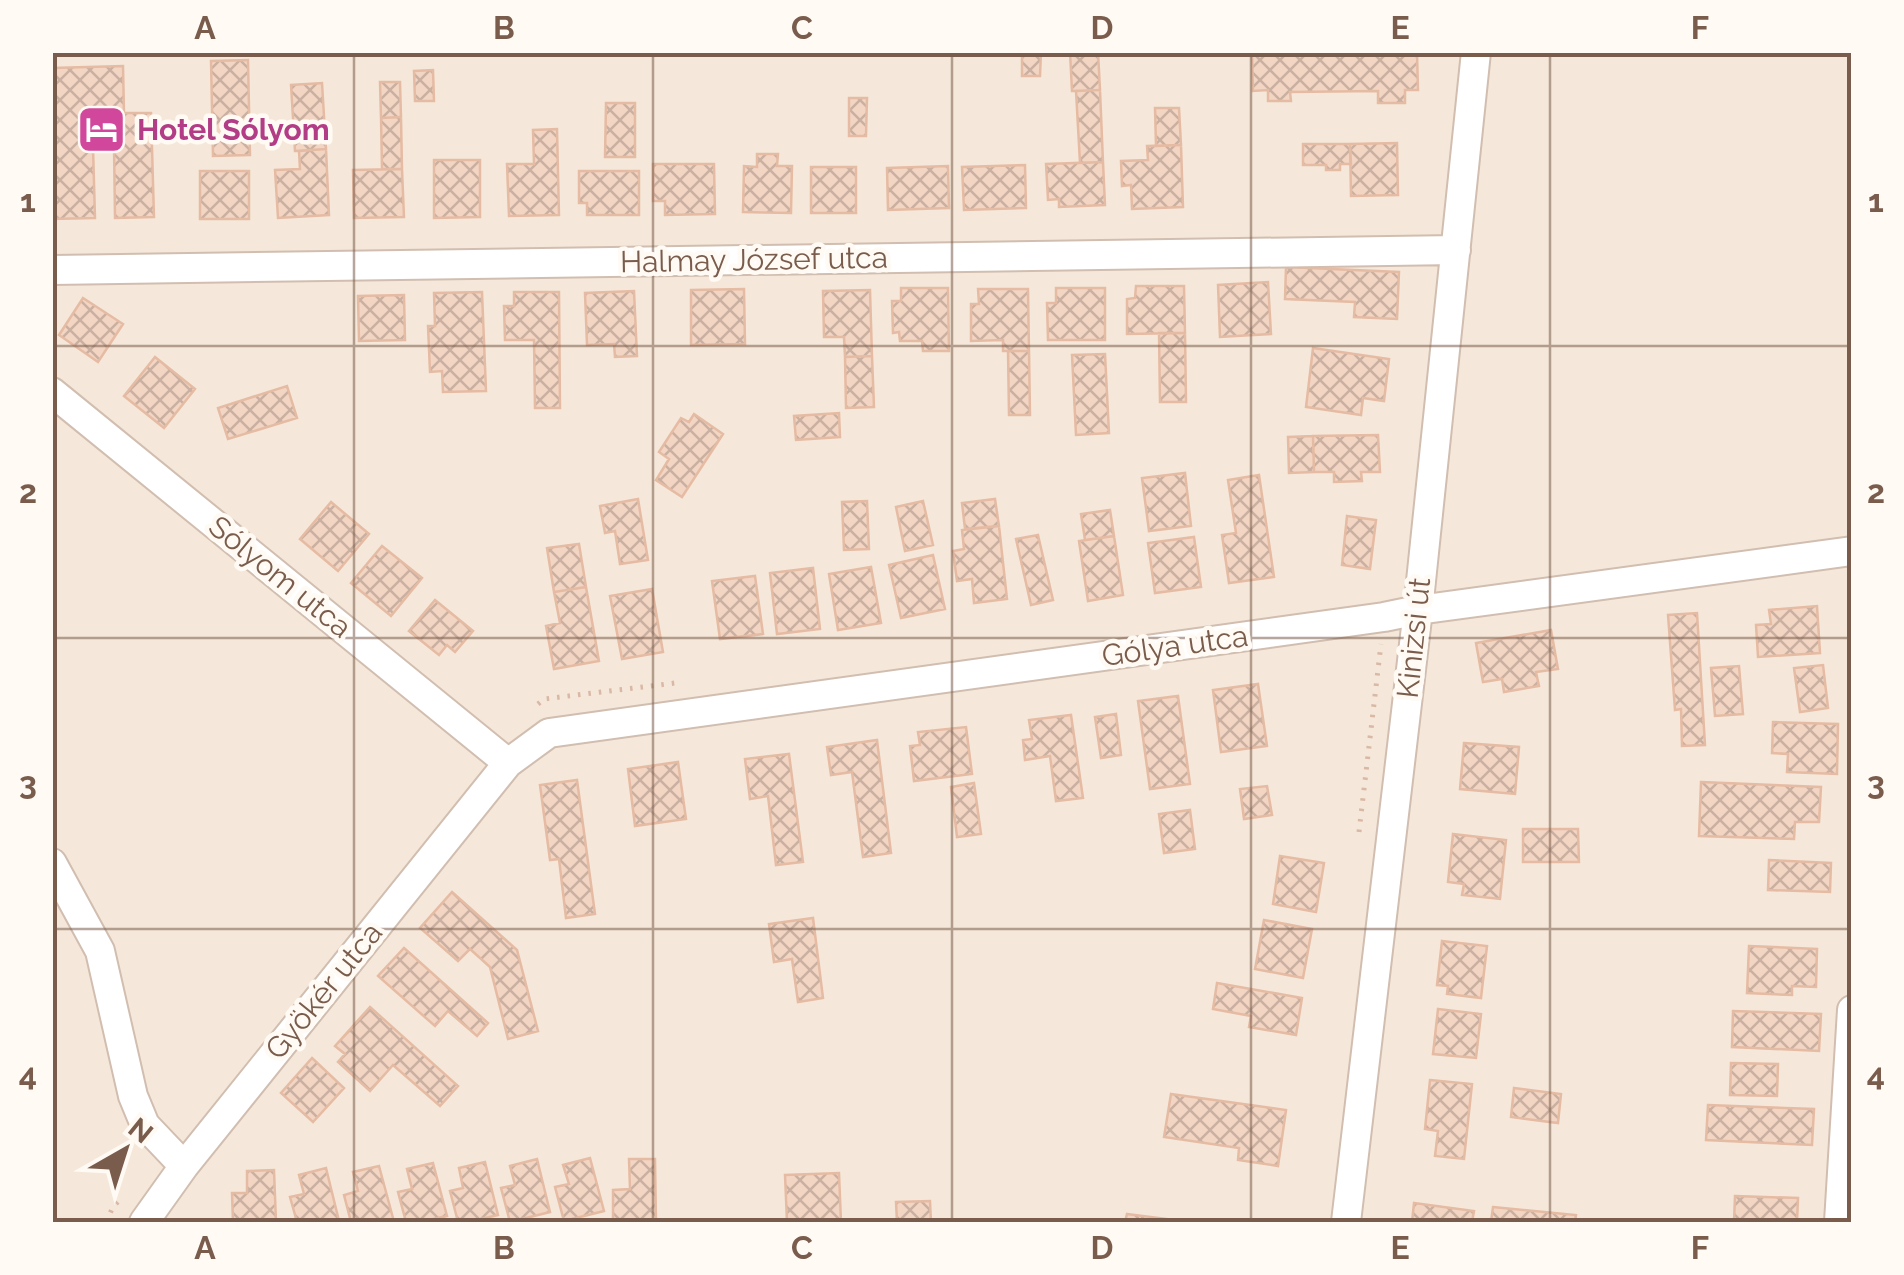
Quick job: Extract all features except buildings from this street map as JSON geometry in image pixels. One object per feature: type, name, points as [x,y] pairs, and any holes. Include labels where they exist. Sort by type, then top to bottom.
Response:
[{"type":"street","name":"Kinizsi út","points":[[1346,1222],[1418,610],[1476,52]]},
{"type":"street","name":"Halmay József utca","points":[[52,270],[1456,250]]},
{"type":"street","name":"Sólyom utca","points":[[52,392],[508,762]]},
{"type":"street","name":"Gólya utca","points":[[508,762],[549,733],[1852,551]]},
{"type":"street","name":"Gyökér utca","points":[[144,1222],[184,1166],[508,762]]},
{"type":"street","points":[[52,863],[100,951],[133,1096],[145,1125],[184,1166]]},
{"type":"street","points":[[1839,1222],[1852,1010]]},
{"type":"shaded area","points":[[53,53],[1851,53],[1851,1222],[53,1222]]},
{"type":"place","name":"Hotel Sólyom","points":[[102,130]]}]
